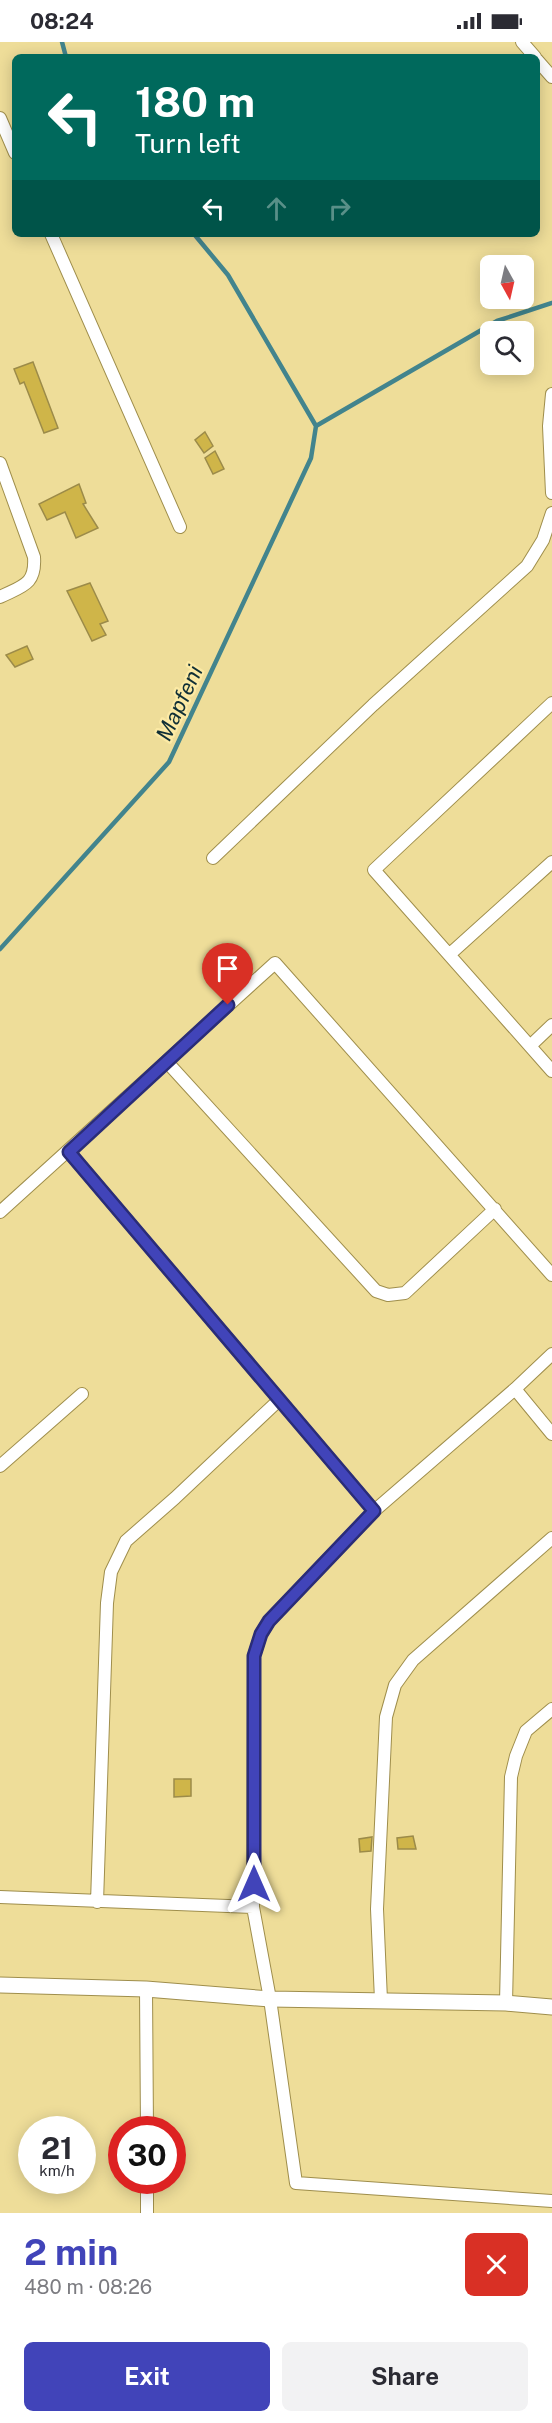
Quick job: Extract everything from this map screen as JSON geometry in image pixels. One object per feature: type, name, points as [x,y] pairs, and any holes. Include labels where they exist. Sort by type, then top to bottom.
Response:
[{"type":"street","points":[[522,42],[532,54]]},
{"type":"street","points":[[540,63],[552,77]]},
{"type":"street","points":[[0,118],[12,146]]},
{"type":"street","points":[[52,237],[180,527]]},
{"type":"street","points":[[552,394],[549,426],[552,493]]},
{"type":"street","points":[[0,463],[34,556],[35,570],[30,581],[0,597]]},
{"type":"street","points":[[213,858],[373,705],[527,566],[543,540],[552,513]]},
{"type":"street","points":[[552,703],[374,870],[552,1071]]},
{"type":"street","points":[[450,954],[552,862]]},
{"type":"street","points":[[0,1212],[69,1152],[274,963],[552,1275]]},
{"type":"street","points":[[530,1046],[552,1025]]},
{"type":"street","points":[[167,1062],[376,1291],[388,1295],[405,1293],[495,1209]]},
{"type":"street","points":[[69,1152],[278,1401],[374,1511]]},
{"type":"street","points":[[552,1354],[374,1511],[269,1621],[261,1634],[254,1656],[253,1907],[270,1999],[296,2183],[552,2201]]},
{"type":"street","points":[[515,1389],[552,1434]]},
{"type":"street","points":[[0,1466],[82,1394]]},
{"type":"street","points":[[97,1902],[107,1603],[111,1572],[126,1541],[278,1401]]},
{"type":"street","points":[[381,2000],[377,1909],[386,1717],[395,1685],[413,1660],[552,1538]]},
{"type":"street","points":[[506,2003],[511,1777],[526,1731],[552,1709]]},
{"type":"street","points":[[0,1897],[253,1907]]},
{"type":"street","points":[[0,1985],[146,1989],[270,1999],[506,2003],[552,2007]]},
{"type":"street","points":[[146,1989],[147,2116]]},
{"type":"street","points":[[147,2194],[147,2213]]},
{"type":"building","points":[[33,362],[58,428],[44,433],[24,382],[20,384],[14,369]]},
{"type":"building","points":[[205,432],[213,446],[204,453],[195,440]]},
{"type":"building","points":[[215,451],[224,469],[213,474],[205,458]]},
{"type":"building","points":[[79,484],[86,503],[83,504],[98,528],[76,538],[65,512],[47,520],[39,504]]},
{"type":"building","points":[[90,583],[108,621],[100,624],[106,635],[92,641],[67,591]]},
{"type":"building","points":[[27,646],[33,659],[15,667],[6,655]]},
{"type":"building","points":[[174,1779],[191,1779],[191,1796],[174,1797]]},
{"type":"building","points":[[413,1836],[416,1849],[398,1849],[397,1838]]},
{"type":"building","points":[[372,1837],[371,1851],[360,1852],[359,1839]]},
{"type":"waterway","points":[[62,42],[65,54]]},
{"type":"waterway","points":[[196,237],[228,275],[316,426]]},
{"type":"waterway","points":[[316,426],[497,321],[552,303]]},
{"type":"waterway","name":"Mapfeni","points":[[0,949],[169,762],[311,458],[316,426]]},
{"type":"route","points":[[228,1005],[69,1152],[278,1401],[374,1511],[269,1621],[261,1634],[254,1656],[254,1884]]}]
